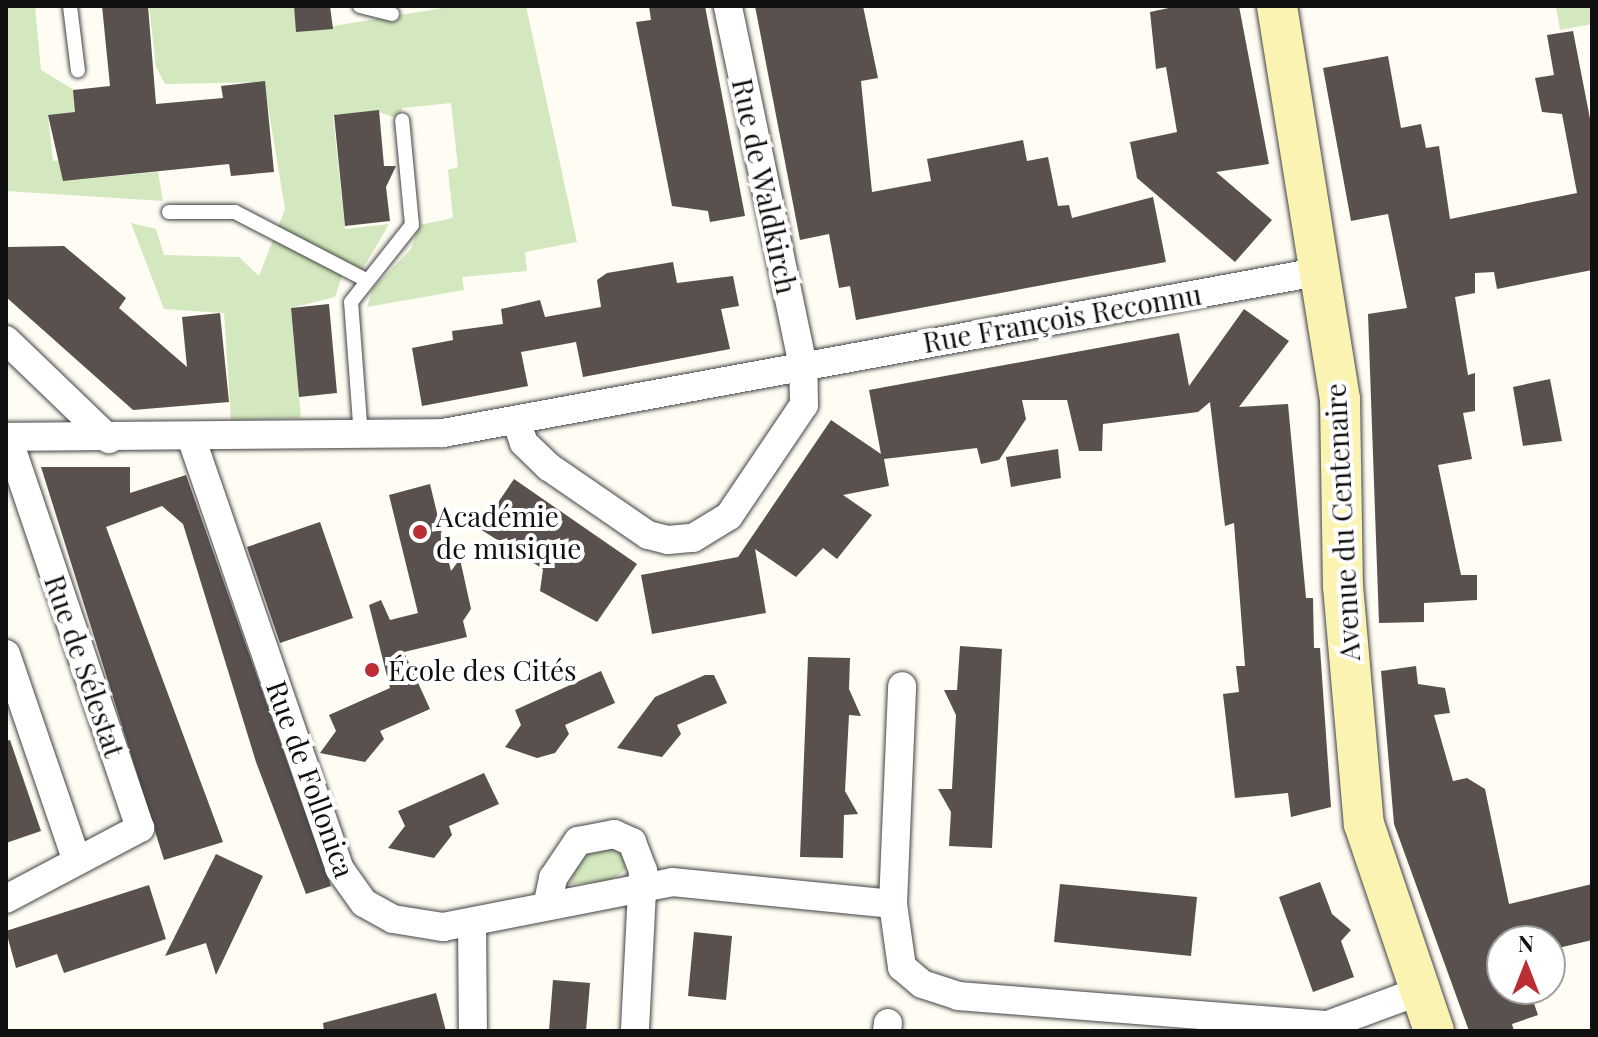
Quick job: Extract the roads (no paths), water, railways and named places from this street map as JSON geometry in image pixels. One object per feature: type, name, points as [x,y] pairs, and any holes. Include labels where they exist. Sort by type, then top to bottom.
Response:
[{"type":"main road","name":"Avenue du Centenaire","points":[[1277,6],[1322,271],[1340,399],[1355,768],[1364,824],[1434,1031]]},
{"type":"street","name":"Rue de Waldkirch","points":[[728,6],[803,366]]},
{"type":"street","name":"Rue François Reconnu","points":[[7,437],[192,440],[361,437],[516,420],[1322,271]]},
{"type":"street","points":[[6,340],[109,439]]},
{"type":"street","points":[[516,420],[524,443],[549,467],[648,535],[693,538],[729,516],[804,405],[803,366]]},
{"type":"street","name":"Rue de Sélestat","points":[[6,899],[76,858],[140,828],[7,437]]},
{"type":"street","name":"Rue de Follonica","points":[[192,440],[349,888],[374,911],[413,925],[472,923]]},
{"type":"street","points":[[6,654],[76,858]]},
{"type":"street","points":[[902,686],[893,904],[895,956],[935,990],[1224,1025],[1328,1025],[1420,991]]},
{"type":"street","points":[[548,902],[569,850],[614,834],[632,842],[644,892],[635,1031]]},
{"type":"street","points":[[473,1031],[472,923],[548,902],[644,892],[672,882],[893,904]]},
{"type":"lane","points":[[70,6],[78,71]]},
{"type":"lane","points":[[360,6],[392,14]]},
{"type":"lane","points":[[361,437],[351,302],[412,225],[402,120]]},
{"type":"lane","points":[[169,212],[235,212],[366,280]]},
{"type":"place","name":"Académie de musique","points":[[420,532]]},
{"type":"place","name":"École des Cités","points":[[372,670]]}]
